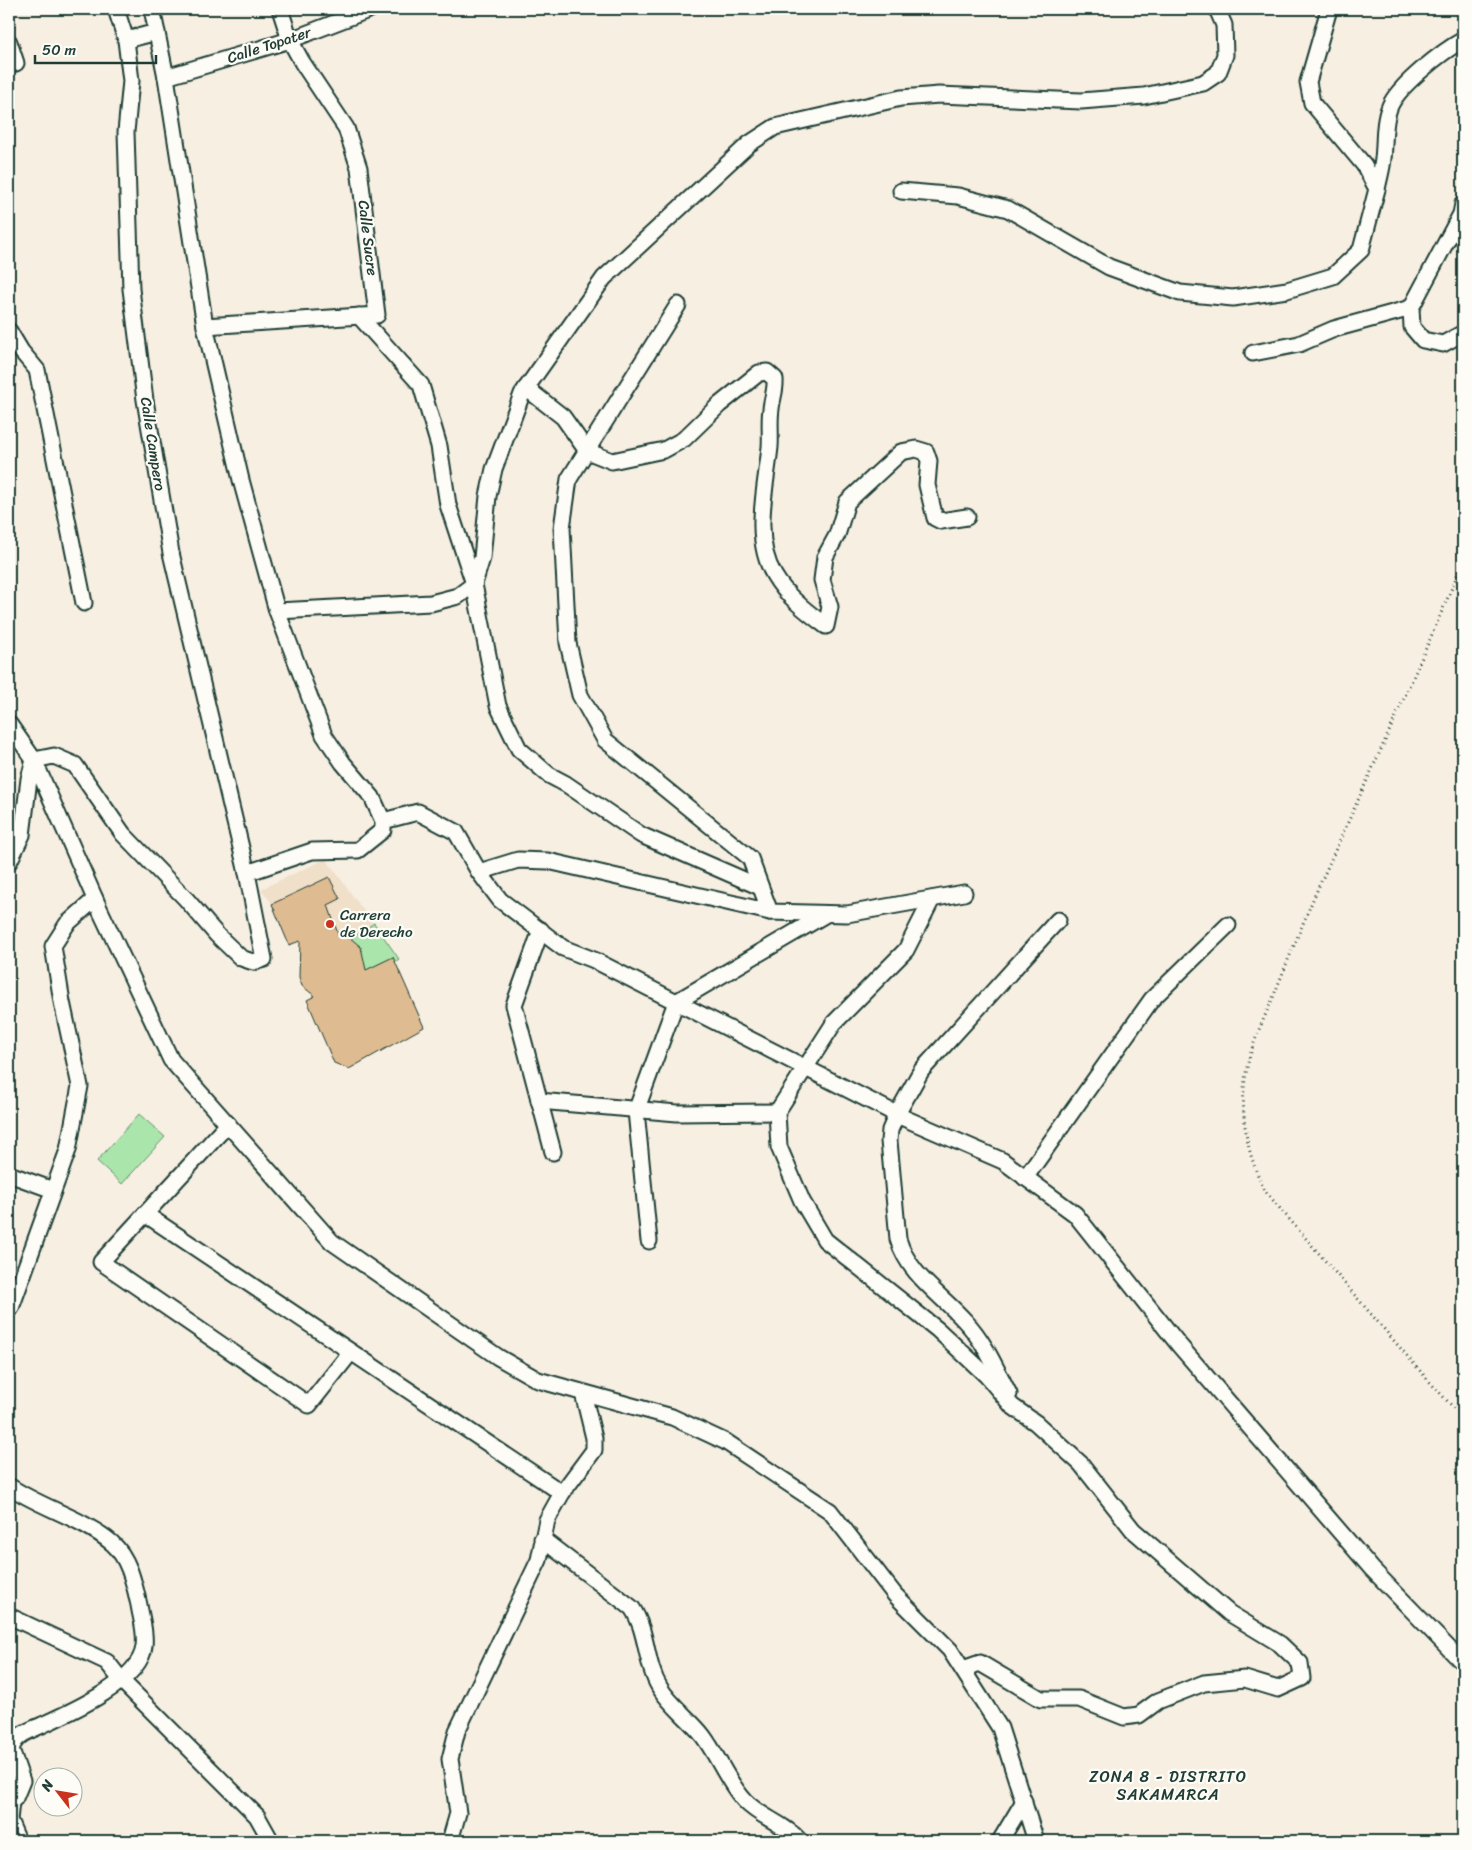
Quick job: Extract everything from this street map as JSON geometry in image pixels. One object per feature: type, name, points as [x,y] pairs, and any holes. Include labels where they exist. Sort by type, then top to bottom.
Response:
[{"type":"street","name":"Calle Campero","points":[[34,760],[54,756],[75,765],[123,834],[186,899],[217,935],[241,958],[253,962],[264,959],[247,873],[171,553],[145,400],[132,289],[126,132],[131,80],[126,40],[116,9]]},
{"type":"street","points":[[152,9],[166,77],[206,326],[241,480],[276,612],[324,735],[342,763],[372,797],[383,821],[383,830],[358,850],[312,851],[247,873]]},
{"type":"street","name":"Calle Sucre","points":[[206,326],[377,315],[359,168],[346,128],[290,40],[280,9]]},
{"type":"street","name":"Calle Topater","points":[[166,77],[290,40],[371,9]]},
{"type":"street","points":[[276,612],[431,603],[458,596],[474,584],[482,558],[488,496],[494,469],[526,388],[604,278],[749,144],[775,127],[901,98],[939,95],[1081,101],[1144,96],[1203,83],[1218,73],[1225,55],[1224,25],[1217,9]]},
{"type":"street","points":[[1328,9],[1308,82],[1312,103],[1364,165],[1377,189]]},
{"type":"street","points":[[126,40],[157,32]]},
{"type":"street","points":[[901,191],[958,196],[1008,209],[1109,267],[1180,293],[1233,298],[1287,290],[1333,276],[1361,250],[1383,161],[1386,119],[1390,104],[1424,68],[1447,49],[1463,40]]},
{"type":"street","points":[[9,42],[16,63],[9,64]]},
{"type":"street","points":[[1463,204],[1462,214],[1411,308],[1412,327],[1423,340],[1443,344],[1463,333]]},
{"type":"street","points":[[678,305],[569,479],[562,528],[568,643],[580,696],[605,740],[750,858],[770,912]]},
{"type":"street","points":[[1253,353],[1299,344],[1334,329],[1411,308]]},
{"type":"street","points":[[359,316],[421,385],[439,446],[448,506],[474,584],[498,706],[519,749],[549,775],[566,784],[641,835],[760,887]]},
{"type":"street","points":[[9,331],[37,370],[84,603]]},
{"type":"street","points":[[526,388],[563,417],[587,451],[612,460],[664,450],[684,439],[719,405],[759,373],[767,372],[776,379],[776,390],[771,408],[770,446],[762,512],[764,544],[773,575],[792,598],[826,626],[830,608],[822,580],[825,557],[837,535],[846,502],[901,452],[916,449],[926,452],[929,461],[927,485],[935,518],[941,521],[967,517]]},
{"type":"street","points":[[9,724],[34,760],[95,899],[171,1060],[332,1242],[498,1357],[538,1380],[672,1417],[717,1438],[830,1511],[895,1595],[950,1650],[1000,1728],[1036,1841]]},
{"type":"street","points":[[9,862],[22,835],[29,779],[34,760]]},
{"type":"street","points":[[383,821],[418,812],[439,821],[456,832],[479,872],[500,900],[563,948],[594,960],[897,1114],[1003,1161],[1075,1214],[1179,1345],[1372,1569],[1463,1663]]},
{"type":"street","points":[[479,872],[518,860],[548,861],[770,912],[847,914],[964,893]]},
{"type":"street","points":[[11,1308],[68,1150],[80,1086],[62,1002],[53,946],[67,924],[95,899]]},
{"type":"street","points":[[932,899],[906,950],[834,1023],[804,1067],[777,1112],[779,1147],[802,1201],[825,1240],[938,1330],[986,1375],[1012,1406],[1036,1423],[1081,1464],[1133,1530],[1229,1613],[1280,1644],[1300,1663],[1302,1678],[1278,1689],[1245,1679],[1204,1683],[1158,1701],[1139,1715],[1124,1717],[1079,1700],[1041,1698],[980,1663],[963,1670]]},
{"type":"street","points":[[649,1240],[636,1111],[676,1002],[826,914]]},
{"type":"street","points":[[1018,1411],[984,1344],[966,1321],[911,1269],[902,1254],[898,1239],[889,1141],[890,1130],[897,1114],[921,1071],[1058,920]]},
{"type":"street","points":[[1025,1178],[1152,999],[1228,925]]},
{"type":"street","points":[[541,930],[514,1005],[553,1152]]},
{"type":"street","points":[[540,1101],[636,1111],[677,1113],[777,1112]]},
{"type":"street","points":[[228,1124],[101,1262],[309,1405],[351,1352]]},
{"type":"street","points":[[9,1174],[53,1190]]},
{"type":"street","points":[[145,1214],[562,1493]]},
{"type":"street","points":[[450,1841],[458,1813],[450,1759],[452,1747],[539,1560],[547,1520],[562,1493],[594,1450],[594,1438],[583,1393]]},
{"type":"street","points":[[9,1486],[95,1531],[113,1544],[129,1567],[144,1629],[144,1647],[135,1667],[122,1680],[63,1715],[17,1736],[11,1743],[12,1755],[22,1781],[21,1789],[10,1803],[9,1820],[18,1841]]},
{"type":"street","points":[[542,1540],[632,1608],[638,1617],[653,1674],[660,1689],[703,1736],[744,1800],[764,1816],[791,1830],[800,1841]]},
{"type":"street","points":[[9,1616],[108,1662],[122,1680],[257,1816],[271,1841]]},
{"type":"street","points":[[1000,1841],[1024,1800]]},
{"type":"path","points":[[1463,561],[1435,629],[1304,922],[1261,1027],[1248,1063],[1244,1116],[1246,1142],[1255,1170],[1266,1191],[1408,1358],[1463,1418]]},
{"type":"shaded area","name":"Carrera de Derecho","points":[[326,859],[399,959],[317,963],[261,889]]},
{"type":"green space","points":[[374,923],[399,959],[342,999],[317,963]]},
{"type":"green space","points":[[139,1114],[165,1137],[122,1184],[97,1161]]},
{"type":"building","points":[[329,877],[340,899],[328,905],[339,937],[349,937],[361,947],[366,970],[393,957],[424,1027],[349,1069],[334,1063],[307,1000],[315,996],[302,986],[299,977],[300,941],[289,945],[272,904]]},
{"type":"place","name":"Carrera de Derecho","points":[[330,924]]},
{"type":"district","name":"ZONA 8 - DISTRITO SAKAMARCA","points":[[1168,1785]]}]
